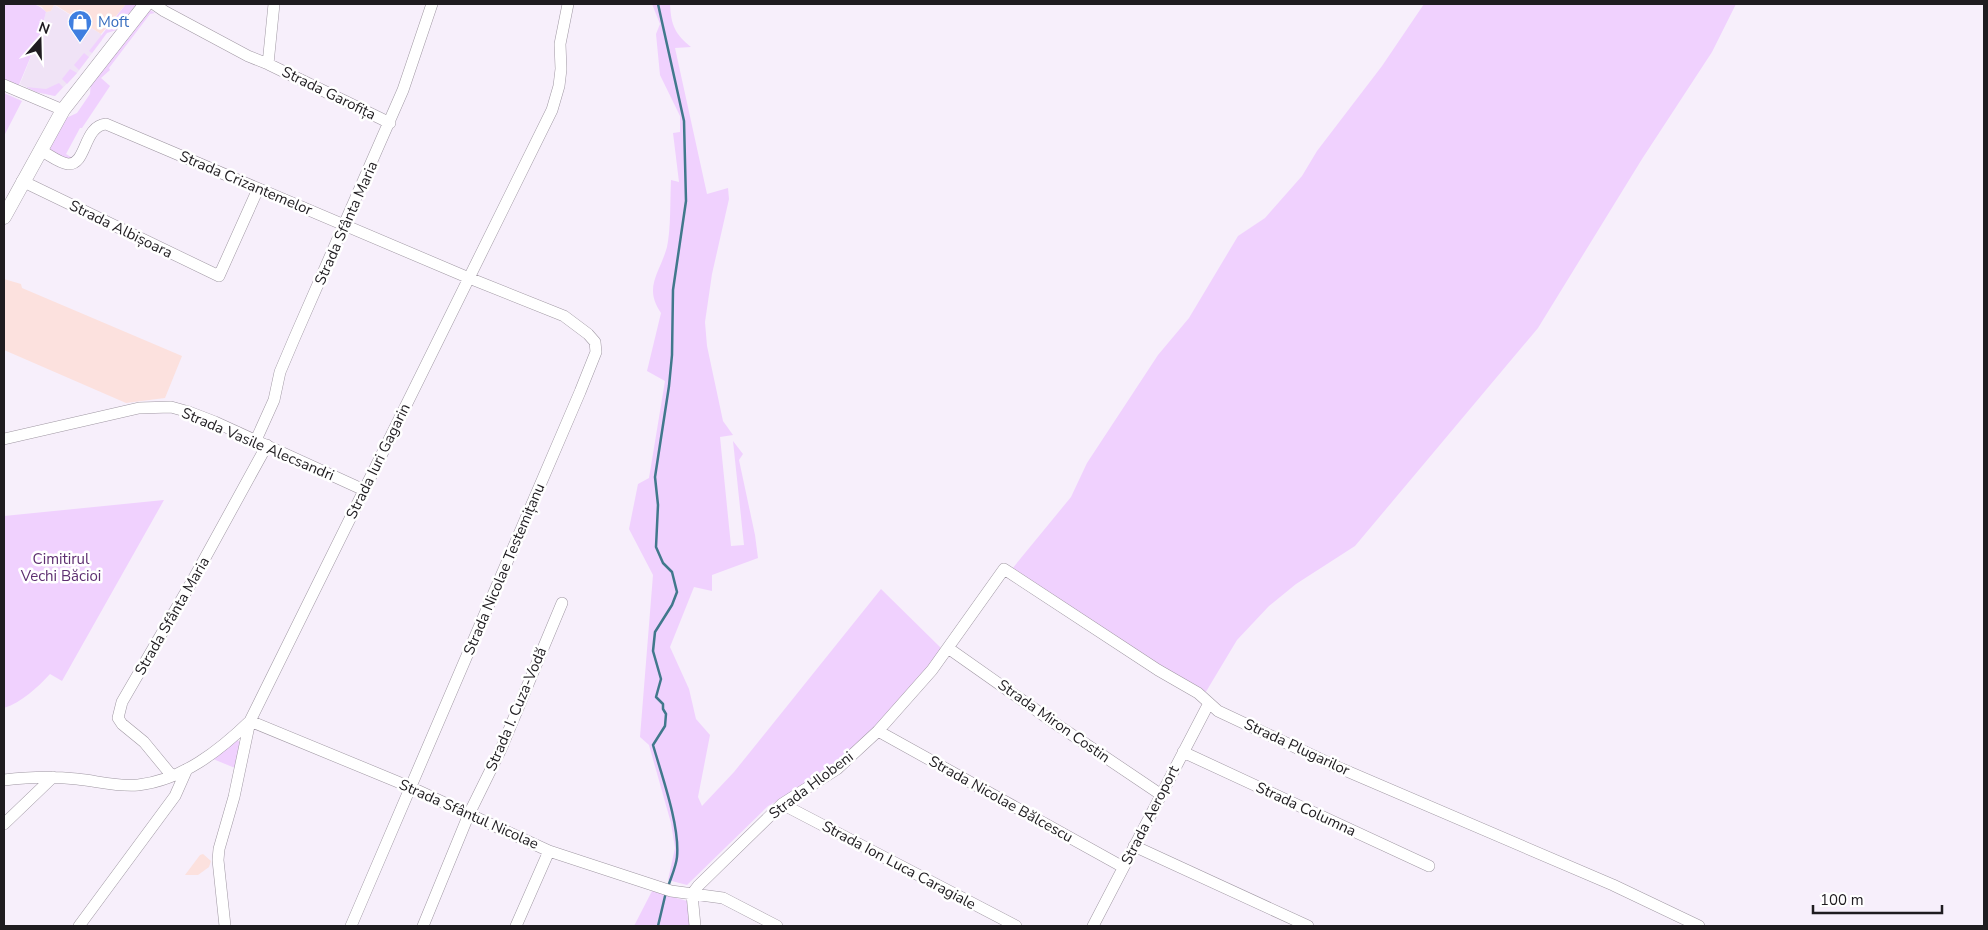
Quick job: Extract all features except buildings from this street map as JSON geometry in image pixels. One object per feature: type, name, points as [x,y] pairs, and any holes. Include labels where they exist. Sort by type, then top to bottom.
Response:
[{"type":"main road","points":[[4,217],[62,110],[146,4]]},
{"type":"street","name":"Strada Garofița","points":[[154,4],[164,12],[248,56],[390,123]]},
{"type":"street","name":"Strada Garofița","points":[[268,64],[274,4]]},
{"type":"street","name":"Strada Sfânta Maria","points":[[256,440],[274,400],[284,364],[404,90],[432,4]]},
{"type":"street","name":"Strada Iuri Gagarin","points":[[225,926],[218,860],[219,849],[234,797],[250,721],[552,110],[562,69],[560,44],[568,4]]},
{"type":"street","points":[[4,85],[62,110]]},
{"type":"street","name":"Strada Crizantemelor","points":[[40,150],[63,162],[69,164],[75,162],[80,157],[90,135],[97,126],[106,124],[469,278]]},
{"type":"street","name":"Strada Albișoara","points":[[22,181],[219,276],[258,189]]},
{"type":"street","name":"Strada Nicolae Testemițanu","points":[[351,926],[483,621],[596,352],[594,342],[588,334],[564,316],[469,278]]},
{"type":"street","name":"Strada Vasile Alecsandri","points":[[4,439],[139,408],[171,407],[189,412],[256,440],[364,490]]},
{"type":"street","name":"Strada Sfânta Maria","points":[[172,776],[144,742],[122,724],[118,718],[118,712],[267,445]]},
{"type":"street","name":"Strada Plugarilor","points":[[948,648],[1004,569],[1158,670],[1198,693],[1218,710],[1285,743],[1613,885],[1699,926]]},
{"type":"street","name":"Strada I. Cuza-Vodă","points":[[423,926],[469,814],[501,749],[562,603]]},
{"type":"street","name":"Strada Hlobeni","points":[[692,894],[782,804],[837,769],[878,731],[932,670],[948,648]]},
{"type":"street","name":"Strada Miron Costin","points":[[948,648],[1160,794]]},
{"type":"street","name":"Strada Aeroport","points":[[1093,926],[1160,794],[1209,704]]},
{"type":"street","points":[[4,780],[53,777],[136,785],[159,781],[187,769],[224,746],[250,721]]},
{"type":"street","name":"Strada Sfântul Nicolae","points":[[250,721],[410,788],[548,851],[666,890],[723,898],[777,926]]},
{"type":"street","name":"Strada Nicolae Bălcescu","points":[[878,731],[1123,867]]},
{"type":"street","name":"Strada Columna","points":[[1183,752],[1429,866]]},
{"type":"street","points":[[78,926],[175,796],[187,769]]},
{"type":"street","points":[[4,824],[53,777]]},
{"type":"street","name":"Strada Ion Luca Caragiale","points":[[782,804],[1016,926]]},
{"type":"street","points":[[1134,846],[1308,926]]},
{"type":"street","points":[[516,926],[548,851]]},
{"type":"street","points":[[692,894],[695,926]]},
{"type":"shaded area","points":[[35,4],[126,4],[101,34],[57,6],[54,5],[51,11],[46,12],[42,7]]},
{"type":"shaded area","points":[[54,5],[101,34],[102,40],[77,73],[55,96],[36,92],[20,84],[41,32],[46,12],[51,11]]},
{"type":"shaded area","points":[[4,279],[21,284],[22,288],[182,356],[165,398],[126,403],[4,350]]},
{"type":"shaded area","points":[[203,854],[211,861],[209,867],[198,875],[185,875],[200,855]]},
{"type":"green space","points":[[4,4],[32,4],[46,12],[41,32],[18,87],[4,81]]},
{"type":"green space","points":[[126,4],[140,4],[120,29],[107,33],[92,53],[89,51]]},
{"type":"green space","points":[[652,4],[670,4],[671,18],[675,28],[681,38],[691,47],[675,48],[707,194],[728,188],[729,199],[712,274],[705,322],[707,346],[723,421],[733,435],[720,437],[731,546],[744,545],[733,441],[743,454],[739,460],[758,558],[712,575],[712,591],[694,587],[670,647],[689,689],[696,719],[710,735],[698,797],[702,806],[734,772],[881,589],[942,649],[878,727],[834,769],[768,806],[687,885],[668,880],[675,848],[671,823],[649,745],[640,737],[653,575],[629,529],[638,484],[649,478],[665,381],[647,371],[661,313],[653,295],[653,288],[667,247],[670,223],[671,180],[679,182],[673,133],[680,132],[680,116],[660,75],[656,34],[660,24]]},
{"type":"green space","points":[[1424,4],[1736,4],[1712,52],[1642,159],[1538,328],[1355,546],[1296,584],[1269,606],[1237,640],[1204,695],[1012,569],[1071,497],[1087,463],[1158,355],[1189,318],[1238,236],[1265,218],[1302,176],[1317,151],[1382,66]]},
{"type":"green space","points":[[147,8],[155,13],[150,14],[109,68],[110,70],[101,78],[110,86],[82,128],[80,128],[66,154],[74,159],[68,161],[46,148],[64,119],[77,113],[90,94],[91,81]]},
{"type":"green space","points":[[84,53],[89,57],[79,70],[74,65]]},
{"type":"green space","points":[[70,69],[77,73],[67,84],[62,79]]},
{"type":"green space","points":[[59,83],[63,87],[55,96],[36,92],[26,87],[46,89]]},
{"type":"green space","points":[[4,93],[22,101],[4,136]]},
{"type":"green space","name":"Cimitirul Vechi Băcioi","points":[[164,500],[62,681],[50,674],[29,694],[4,708],[4,516]]},
{"type":"green space","points":[[237,740],[241,743],[235,768],[213,759]]},
{"type":"green space","points":[[652,891],[687,901],[691,926],[634,926]]},
{"type":"waterway","points":[[658,4],[684,121],[686,201],[673,290],[672,355],[669,386],[655,477],[658,505],[656,547],[663,563],[672,572],[677,592],[672,605],[655,632],[653,651],[661,679],[656,697],[663,704],[666,714],[665,726],[653,745],[670,801],[677,845],[675,868],[668,887]]},
{"type":"waterway","points":[[658,926],[666,892]]},
{"type":"place","name":"Moft","points":[[80,43]]}]
